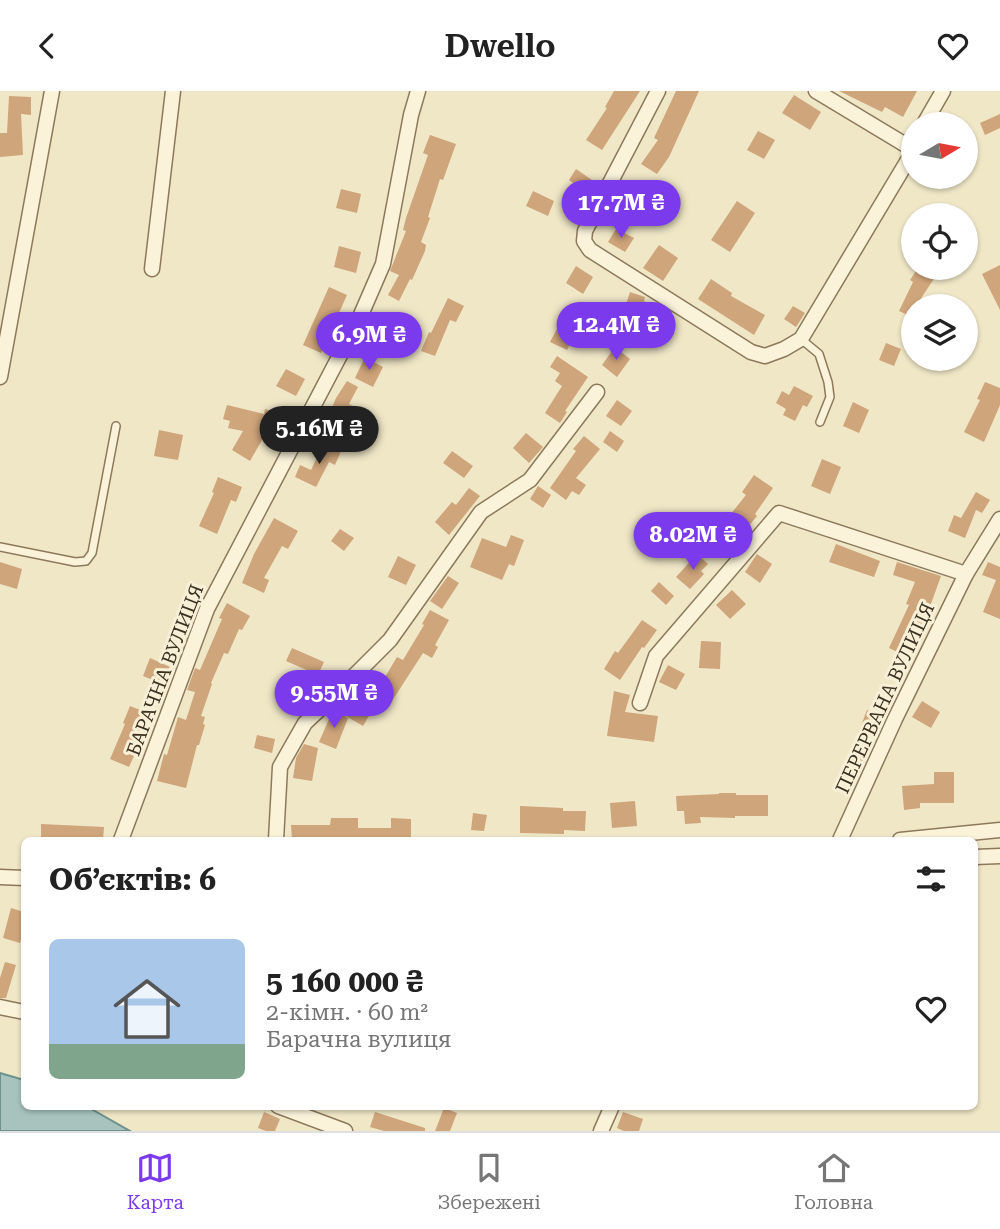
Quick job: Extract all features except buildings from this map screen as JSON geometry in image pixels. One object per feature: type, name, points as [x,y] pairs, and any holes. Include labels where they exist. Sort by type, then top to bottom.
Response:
[{"type":"street","points":[[0,377],[52,91]]},
{"type":"street","points":[[152,269],[173,91]]},
{"type":"street","name":"БАРАЧНА ВУЛИЦЯ","points":[[122,837],[206,608],[360,317],[383,264],[411,115],[418,91]]},
{"type":"street","points":[[658,91],[585,231],[584,241],[590,250],[751,352],[765,356],[801,339],[901,172]]},
{"type":"street","points":[[816,91],[901,142]]},
{"type":"street","points":[[931,112],[943,91]]},
{"type":"street","points":[[276,837],[280,767],[304,723],[390,640],[481,512],[530,480],[597,392]]},
{"type":"street","points":[[640,703],[656,656],[779,513],[966,574]]},
{"type":"street","name":"ПЕРЕРВАНА ВУЛИЦЯ","points":[[841,837],[966,574],[1000,519]]},
{"type":"street","points":[[930,837],[1000,830]]},
{"type":"street","points":[[978,857],[1000,856]]},
{"type":"street","points":[[0,877],[21,878]]},
{"type":"street","points":[[0,1007],[21,1011]]},
{"type":"street","points":[[289,1110],[345,1131]]},
{"type":"street","points":[[601,1131],[610,1110]]},
{"type":"lane","points":[[801,339],[819,354],[828,382],[830,397],[820,422]]},
{"type":"lane","points":[[0,547],[75,562],[86,561],[92,553],[116,426]]},
{"type":"water","points":[[0,1073],[21,1079],[21,1110],[93,1110],[130,1131],[0,1131]]}]
